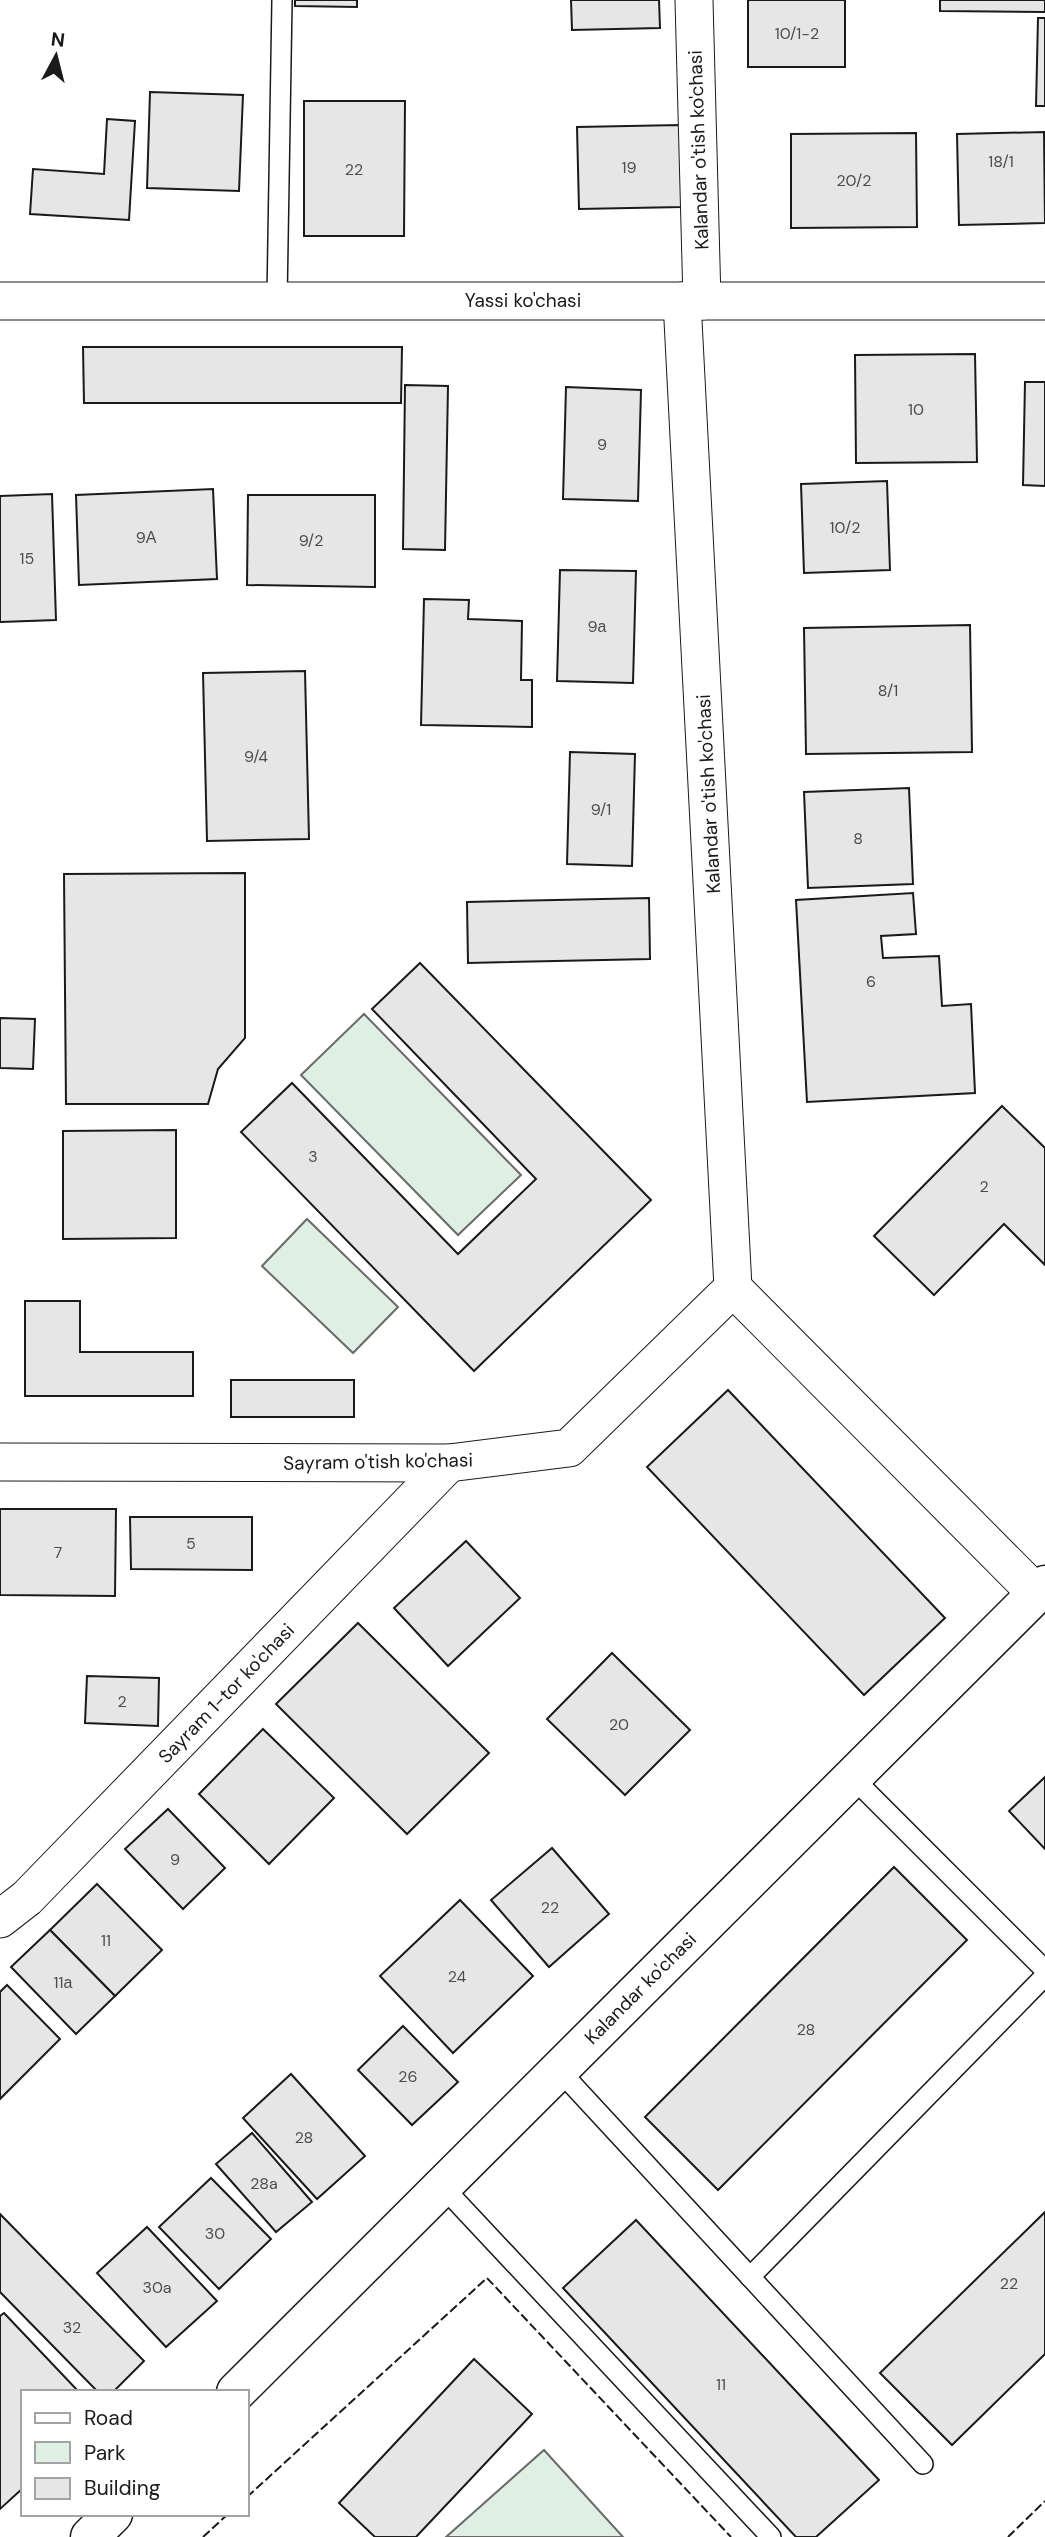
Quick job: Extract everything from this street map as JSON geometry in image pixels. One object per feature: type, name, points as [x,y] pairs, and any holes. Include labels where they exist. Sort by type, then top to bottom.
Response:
[{"type":"street","name":"Kalandar o'tish ko'chasi","points":[[694,0],[692,301],[733,1288]]},
{"type":"street","name":"Yassi ko'chasi","points":[[0,301],[1045,301]]},
{"type":"street","name":"Sayram o'tish ko'chasi","points":[[0,1462],[449,1463],[569,1448],[733,1288]]},
{"type":"street","points":[[733,1288],[1041,1589]]},
{"type":"street","name":"Sayram 1-tor ko'chasi","points":[[0,1919],[27,1898],[449,1463]]},
{"type":"street","name":"Kalandar ko'chasi","points":[[238,2390],[1041,1589]]},
{"type":"street","points":[[90,2537],[111,2516]]},
{"type":"lane","points":[[277,300],[282,0]]},
{"type":"lane","points":[[852,1777],[1045,1970]]},
{"type":"lane","points":[[750,2277],[1045,1976]]},
{"type":"lane","points":[[559,2070],[923,2464]]},
{"type":"lane","points":[[442,2186],[771,2537]]},
{"type":"green space","points":[[364,1014],[521,1175],[458,1235],[301,1075]]},
{"type":"green space","points":[[307,1219],[398,1307],[353,1353],[262,1266]]},
{"type":"green space","points":[[544,2450],[623,2537],[446,2537]]},
{"type":"building","points":[[295,0],[357,0],[357,7],[295,6]]},
{"type":"building","points":[[571,0],[659,0],[660,28],[572,30]]},
{"type":"building","points":[[748,0],[845,0],[845,67],[748,67]]},
{"type":"building","points":[[940,0],[1045,0],[1045,12],[940,11]]},
{"type":"building","points":[[1038,18],[1045,18],[1045,106],[1036,106]]},
{"type":"building","points":[[150,92],[243,95],[239,191],[147,188]]},
{"type":"building","points":[[304,101],[405,101],[404,236],[304,236]]},
{"type":"building","points":[[107,119],[135,121],[129,220],[30,214],[33,169],[104,174]]},
{"type":"building","points":[[680,125],[682,207],[579,209],[577,127]]},
{"type":"building","points":[[1044,132],[1045,223],[959,225],[957,134]]},
{"type":"building","points":[[916,133],[917,227],[791,228],[791,134]]},
{"type":"building","points":[[83,347],[402,347],[401,403],[84,403]]},
{"type":"building","points":[[975,354],[977,462],[856,463],[855,355]]},
{"type":"building","points":[[1025,382],[1045,382],[1045,486],[1023,485]]},
{"type":"building","points":[[405,385],[448,386],[445,550],[403,549]]},
{"type":"building","points":[[566,387],[641,390],[638,501],[563,499]]},
{"type":"building","points":[[887,481],[890,570],[804,573],[801,484]]},
{"type":"building","points":[[213,489],[217,579],[79,585],[76,495]]},
{"type":"building","points":[[52,494],[56,620],[0,622],[0,496]]},
{"type":"building","points":[[248,495],[375,495],[375,587],[247,585]]},
{"type":"building","points":[[560,570],[636,571],[633,683],[557,681]]},
{"type":"building","points":[[424,599],[469,600],[468,619],[522,621],[521,680],[532,680],[532,727],[421,725]]},
{"type":"building","points":[[970,625],[972,752],[806,754],[804,628]]},
{"type":"building","points":[[305,671],[309,839],[207,841],[203,673]]},
{"type":"building","points":[[570,752],[635,754],[632,866],[567,864]]},
{"type":"building","points":[[909,788],[913,884],[808,888],[804,792]]},
{"type":"building","points":[[245,873],[245,1038],[218,1069],[208,1104],[66,1104],[64,874]]},
{"type":"building","points":[[913,893],[916,934],[881,936],[883,958],[939,956],[942,1006],[971,1004],[975,1093],[807,1102],[796,900]]},
{"type":"building","points":[[649,898],[650,959],[468,963],[467,902]]},
{"type":"building","points":[[420,963],[651,1200],[474,1371],[241,1132],[292,1083],[458,1254],[536,1179],[372,1009]]},
{"type":"building","points":[[0,1018],[35,1019],[33,1069],[0,1068]]},
{"type":"building","points":[[1002,1106],[1045,1148],[1045,1265],[1004,1224],[934,1295],[874,1236]]},
{"type":"building","points":[[176,1130],[176,1238],[63,1239],[63,1131]]},
{"type":"building","points":[[25,1301],[80,1301],[80,1352],[193,1352],[193,1396],[25,1396]]},
{"type":"building","points":[[231,1380],[354,1380],[354,1417],[231,1417]]},
{"type":"building","points":[[728,1390],[945,1618],[864,1695],[647,1467]]},
{"type":"building","points":[[0,1509],[116,1509],[115,1596],[0,1595]]},
{"type":"building","points":[[130,1517],[252,1517],[252,1570],[131,1569]]},
{"type":"building","points":[[466,1541],[520,1598],[448,1666],[394,1608]]},
{"type":"building","points":[[358,1623],[489,1753],[407,1834],[276,1704]]},
{"type":"building","points":[[612,1653],[690,1730],[625,1795],[547,1719]]},
{"type":"building","points":[[87,1676],[159,1678],[158,1726],[85,1723]]},
{"type":"building","points":[[263,1729],[334,1798],[269,1864],[199,1794]]},
{"type":"building","points":[[1045,1777],[1045,1849],[1009,1811]]},
{"type":"building","points":[[168,1809],[225,1868],[183,1909],[125,1849]]},
{"type":"building","points":[[552,1848],[609,1914],[549,1967],[491,1900]]},
{"type":"building","points":[[894,1867],[967,1940],[718,2190],[645,2117]]},
{"type":"building","points":[[97,1884],[162,1950],[115,1996],[50,1930]]},
{"type":"building","points":[[460,1900],[533,1976],[453,2053],[380,1976]]},
{"type":"building","points":[[50,1930],[115,1996],[76,2034],[11,1967]]},
{"type":"building","points":[[7,1985],[60,2039],[0,2099],[0,1992]]},
{"type":"building","points":[[403,2026],[458,2082],[412,2125],[358,2070]]},
{"type":"building","points":[[291,2074],[365,2156],[317,2199],[243,2118]]},
{"type":"building","points":[[252,2133],[312,2202],[276,2232],[216,2164]]},
{"type":"building","points":[[211,2178],[271,2239],[219,2289],[159,2227]]},
{"type":"building","points":[[1045,2212],[1045,2354],[952,2445],[880,2373]]},
{"type":"building","points":[[0,2214],[144,2361],[115,2390],[96,2390],[0,2292]]},
{"type":"building","points":[[636,2220],[879,2480],[816,2537],[796,2537],[563,2288]]},
{"type":"building","points":[[147,2227],[217,2301],[166,2347],[97,2273]]},
{"type":"building","points":[[4,2313],[77,2390],[21,2390],[21,2490],[0,2509],[0,2316]]},
{"type":"building","points":[[474,2359],[532,2414],[416,2537],[375,2537],[339,2503]]},
{"type":"fence","points":[[248,2496],[487,2278],[731,2537]]},
{"type":"fence","points":[[1008,2537],[1045,2501]]},
{"type":"fence","points":[[203,2537],[226,2516]]}]
